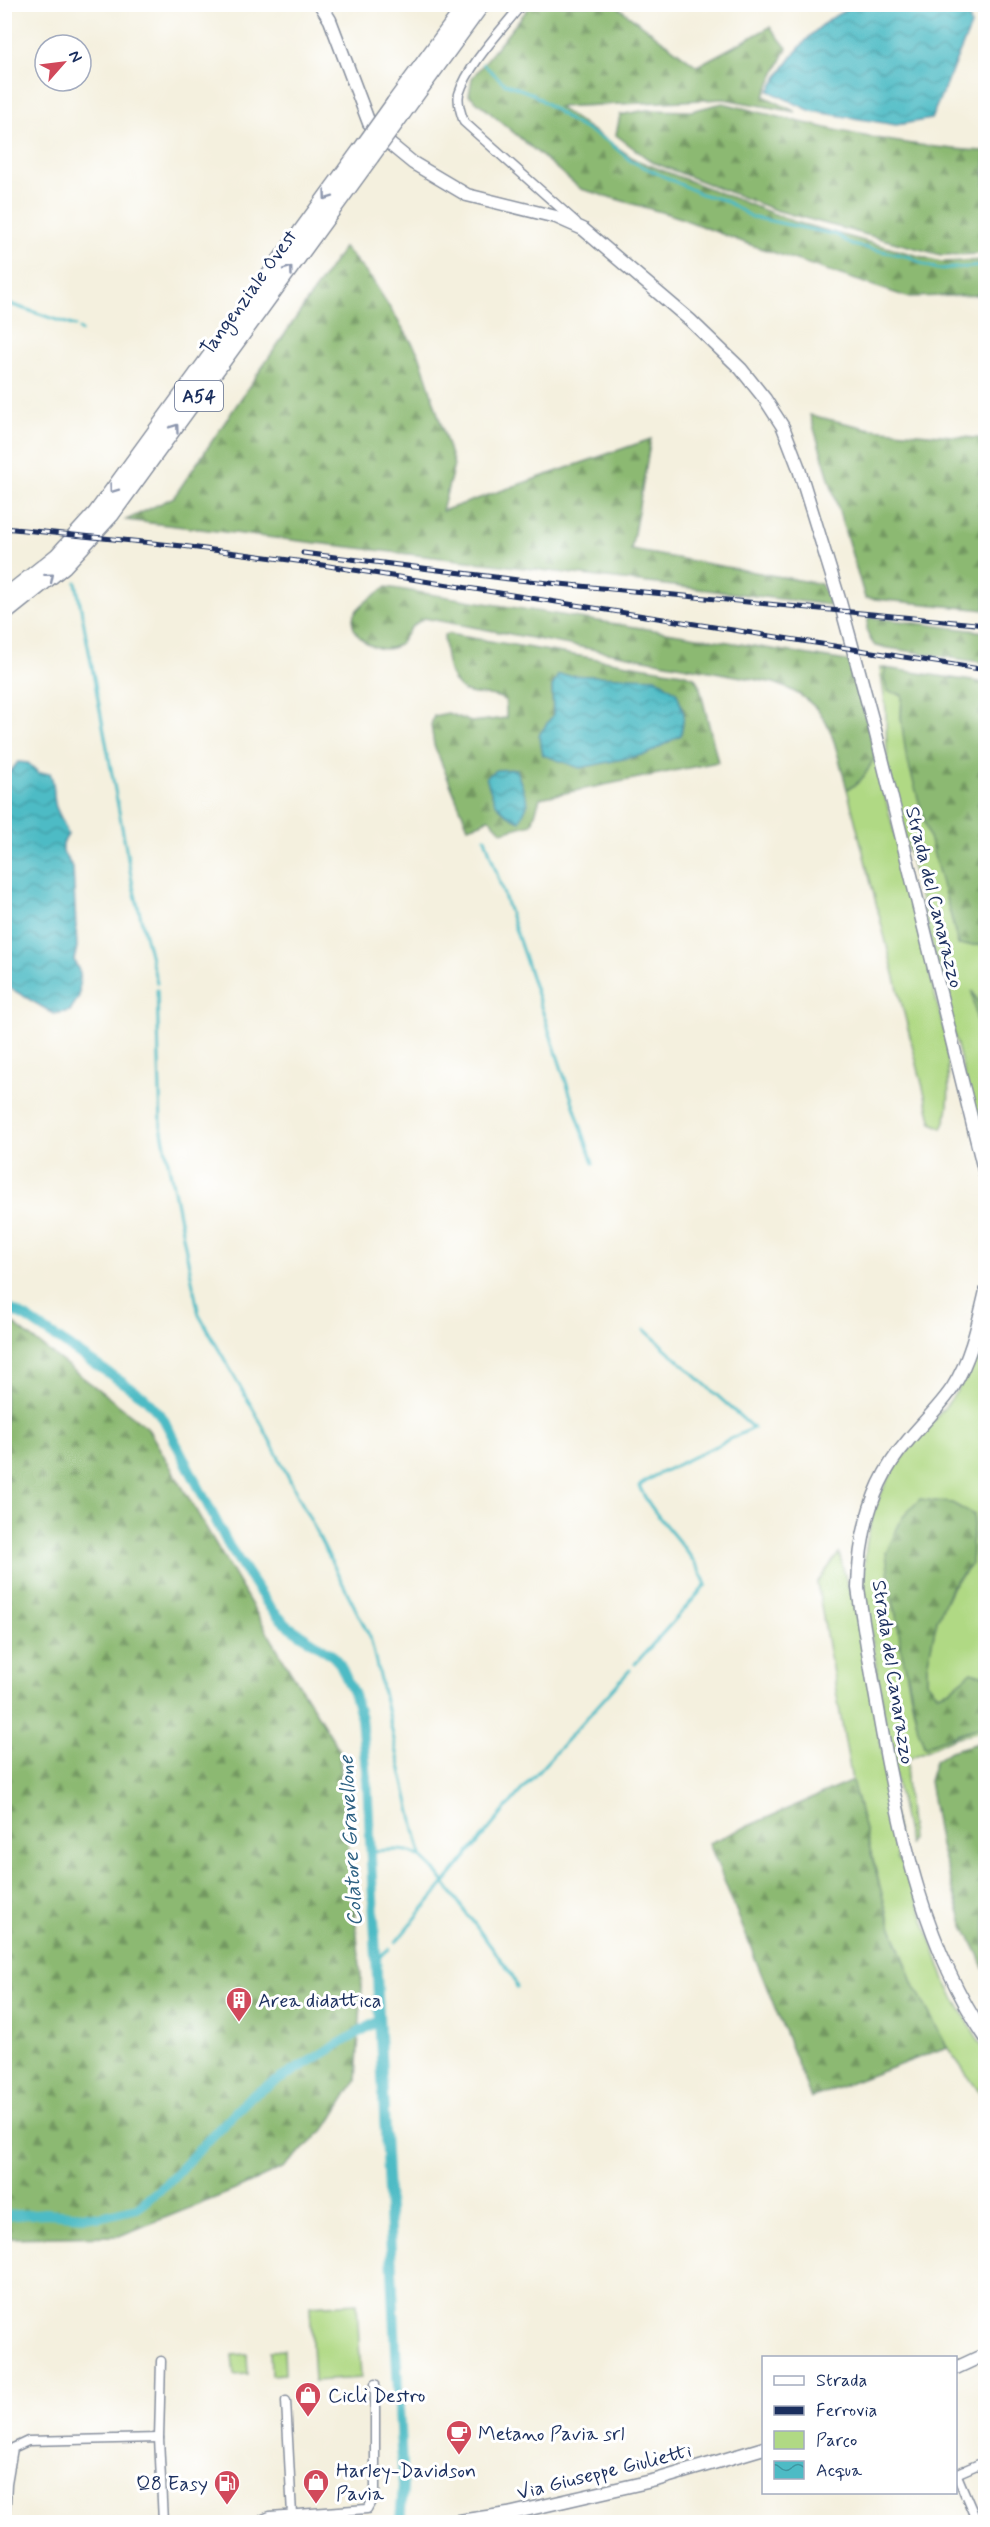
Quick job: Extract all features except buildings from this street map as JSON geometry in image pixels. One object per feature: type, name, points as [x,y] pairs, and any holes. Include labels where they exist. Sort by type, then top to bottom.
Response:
[{"type":"highway","name":"Tangenziale Ovest","points":[[399,108],[467,4]]},
{"type":"highway","name":"Tangenziale Ovest","points":[[4,598],[57,555],[96,513],[399,108],[482,4]]},
{"type":"highway","name":"Tangenziale Ovest","points":[[4,614],[64,566],[111,515],[366,153]]},
{"type":"street","name":"Strada del Canarazzo","points":[[320,4],[333,28],[369,123],[391,145],[413,163],[467,195],[556,217],[583,229],[690,320],[741,369],[765,399],[783,427],[798,466],[856,660],[986,1178]]},
{"type":"street","points":[[522,4],[469,74],[458,96],[464,122],[583,229]]},
{"type":"street","points":[[541,213],[546,205],[544,193]]},
{"type":"street","name":"Strada del Canarazzo","points":[[986,1291],[973,1341],[953,1387],[903,1445],[881,1479],[864,1524],[859,1554],[858,1588],[897,1812],[910,1861],[947,1970],[967,2011],[986,2038]]},
{"type":"street","points":[[957,2368],[986,2354]]},
{"type":"street","points":[[161,2361],[159,2438],[163,2523]]},
{"type":"street","points":[[263,2523],[263,2519],[270,2516],[367,2509],[375,2494],[375,2384]]},
{"type":"street","points":[[286,2401],[292,2515]]},
{"type":"street","points":[[5,2523],[7,2483],[14,2448],[28,2441],[159,2438]]},
{"type":"street","name":"Via Giuseppe Giulietti","points":[[452,2523],[508,2514],[645,2482],[762,2449]]},
{"type":"street","points":[[957,2473],[986,2461]]},
{"type":"street","points":[[957,2475],[977,2523]]},
{"type":"green space","points":[[531,5],[615,5],[697,66],[770,27],[787,48],[764,96],[796,112],[724,99],[558,107],[636,160],[795,222],[941,262],[985,260],[985,295],[907,297],[748,244],[675,216],[581,189],[469,95],[472,78]]},
{"type":"green space","points":[[723,103],[820,127],[886,140],[985,151],[985,254],[941,255],[775,210],[652,162],[616,135],[620,115],[647,110],[691,111]]},
{"type":"green space","points":[[344,247],[373,281],[419,354],[454,465],[442,511],[651,439],[631,550],[821,584],[831,605],[126,520],[174,497]]},
{"type":"green space","points":[[810,415],[871,429],[985,439],[985,610],[865,598]]},
{"type":"green space","points":[[386,587],[853,662],[875,756],[861,780],[847,789],[833,737],[819,711],[793,691],[774,683],[424,618],[412,627],[403,640],[394,647],[387,649],[372,646],[354,630],[354,615],[364,603]]},
{"type":"green space","points":[[869,617],[985,632],[985,663],[875,646],[868,633]]},
{"type":"green space","points":[[444,635],[682,673],[694,677],[699,684],[718,762],[540,798],[532,824],[502,832],[489,818],[468,827],[434,745],[431,725],[434,716],[448,713],[471,722],[506,718],[506,701],[495,696],[474,694],[458,686],[449,671]],"holes":[[[552,687],[581,768],[553,715]]]},
{"type":"green space","points":[[880,668],[885,668],[884,679],[902,695],[901,718],[958,945],[985,945],[985,1013],[973,993],[985,1073],[985,1123],[976,1122],[887,764],[886,710]]},
{"type":"green space","points":[[885,668],[985,683],[985,945],[959,945],[906,755],[901,718],[902,695],[887,691],[884,679]]},
{"type":"green space","points":[[875,756],[947,1042],[948,1099],[942,1128],[932,1123],[847,789],[861,780]]},
{"type":"green space","points":[[972,991],[985,1013],[985,1073]]},
{"type":"green space","points":[[985,1312],[985,1367],[982,1373],[986,1376],[985,1676],[972,1672],[950,1690],[937,1694],[927,1682],[927,1665],[937,1620],[953,1586],[971,1564],[974,1515],[891,1594],[918,1728],[924,1746],[980,1727],[985,1726],[985,1730],[954,1738],[904,1761],[908,1765],[906,1779],[911,1839],[909,1844],[866,1603],[864,1563],[867,1541],[875,1508],[893,1471],[949,1402],[967,1373]]},
{"type":"green space","points":[[5,1321],[11,1322],[147,1427],[339,1749],[362,1987],[356,2080],[327,2127],[284,2167],[235,2190],[119,2236],[5,2238]]},
{"type":"green space","points":[[920,1499],[952,1503],[974,1515],[971,1564],[952,1586],[937,1620],[927,1665],[927,1682],[938,1694],[950,1690],[972,1672],[986,1676],[985,1726],[925,1747],[918,1729],[900,1647],[899,1625],[891,1594],[886,1553],[902,1518]]},
{"type":"green space","points":[[839,1553],[848,1587],[853,1594],[898,1838],[897,1858],[906,1867],[945,1981],[985,2052],[985,2100],[947,2047],[914,1985],[888,1917],[852,1781],[817,1583]]},
{"type":"green space","points":[[986,1741],[985,1969],[963,1924],[940,1846],[929,1781],[935,1761],[950,1751]]},
{"type":"green space","points":[[852,1781],[888,1917],[914,1985],[947,2047],[811,2098],[709,1843]]},
{"type":"green space","points":[[357,2303],[361,2378],[314,2381],[310,2306]]},
{"type":"green space","points":[[284,2350],[285,2374],[271,2375],[270,2351]]},
{"type":"green space","points":[[247,2354],[248,2374],[234,2375],[232,2355]]},
{"type":"water","points":[[958,4],[968,8],[971,26],[931,119],[896,125],[811,111],[769,91],[786,64],[817,29],[857,5]]},
{"type":"water","points":[[558,675],[657,678],[677,693],[684,714],[681,735],[647,754],[580,768],[543,755],[539,735],[553,715],[552,687]]},
{"type":"water","points":[[18,762],[28,763],[39,773],[50,773],[56,807],[68,835],[63,843],[63,852],[73,868],[77,947],[74,960],[80,973],[79,996],[70,1011],[54,1014],[5,985],[5,772],[10,772]]},
{"type":"water","points":[[516,769],[528,803],[520,821],[506,813],[497,804],[486,777],[497,770]]},
{"type":"waterway","points":[[483,64],[504,83],[533,94],[572,122],[609,142],[631,161],[701,194],[724,200],[752,217],[837,235],[852,245],[910,257],[938,269],[986,266]]},
{"type":"waterway","points":[[4,302],[75,326]]},
{"type":"waterway","points":[[76,582],[133,886],[157,983]]},
{"type":"waterway","points":[[485,838],[593,1163]]},
{"type":"waterway","points":[[157,990],[161,1126],[199,1315],[261,1423],[370,1637],[421,1855]]},
{"type":"waterway","name":"Colatore Gravellone","points":[[4,1306],[27,1318],[144,1397],[163,1418],[229,1546],[271,1609],[288,1626],[331,1654],[340,1664],[354,1695],[361,1718],[367,1780],[403,2487],[400,2522]]},
{"type":"waterway","points":[[635,1664],[706,1585],[692,1559],[646,1499],[639,1486],[654,1476],[753,1428],[645,1330]]},
{"type":"waterway","points":[[396,1942],[518,1794],[630,1670]]},
{"type":"waterway","points":[[369,1851],[412,1852],[426,1861],[512,1975],[517,1987]]},
{"type":"waterway","points":[[375,1960],[389,1949]]},
{"type":"waterway","points":[[4,2216],[46,2213],[99,2217],[137,2208],[165,2185],[251,2096],[378,2021]]},
{"type":"railway","points":[[4,528],[182,546],[297,561],[986,670]]},
{"type":"railway","points":[[303,553],[518,580],[986,625]]},
{"type":"place","name":"Area didattica","points":[[239,2023]]},
{"type":"place","name":"Cicli Destro","points":[[308,2418]]},
{"type":"place","name":"Metano Pavia srl","points":[[459,2456]]},
{"type":"place","name":"Harley-Davidson Pavia","points":[[316,2505]]},
{"type":"place","name":"Q8 Easy","points":[[227,2506]]}]
